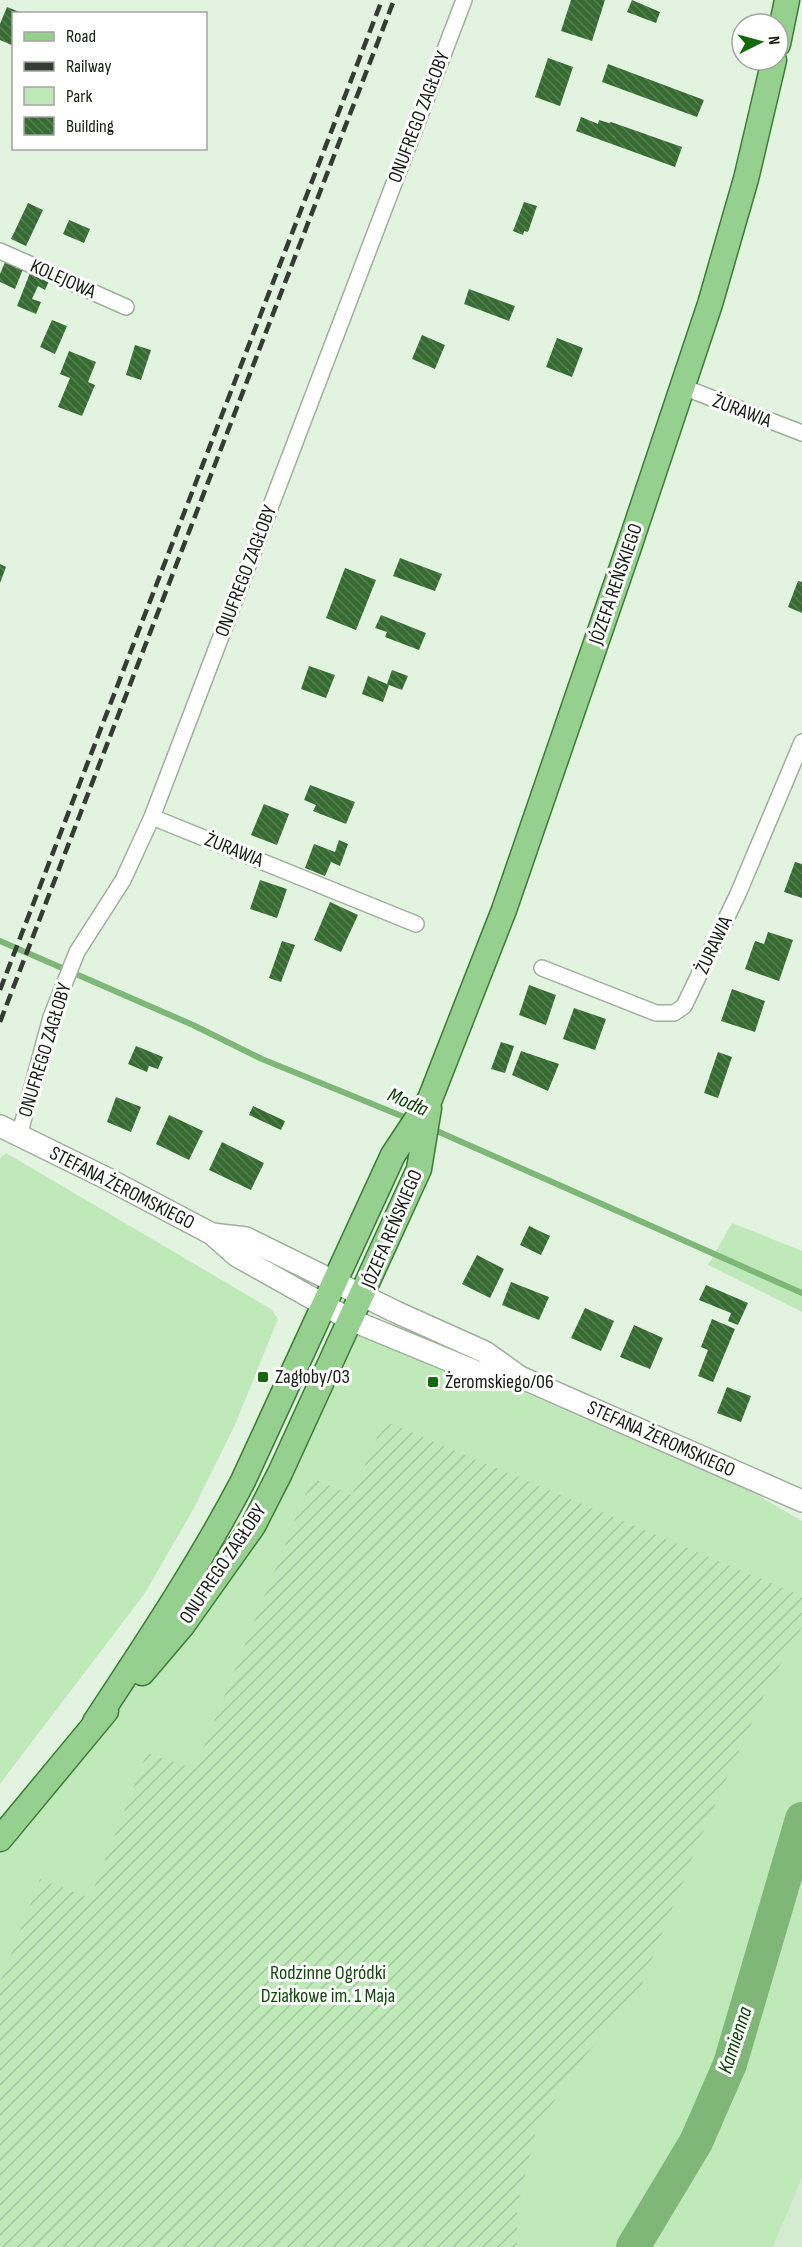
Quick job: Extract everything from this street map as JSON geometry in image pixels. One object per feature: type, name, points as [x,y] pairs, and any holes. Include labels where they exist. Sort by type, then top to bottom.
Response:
[{"type":"main road","name":"JÓZEFA REŃSKIEGO","points":[[324,1306],[393,1155],[430,1099],[516,879],[683,387],[735,217],[771,72]]},
{"type":"main road","name":"JÓZEFA REŃSKIEGO","points":[[351,1320],[419,1169],[430,1099]]},
{"type":"main road","name":"ONUFREGO ZAGŁOBY","points":[[95,1722],[177,1597],[216,1531],[243,1481],[324,1306]]},
{"type":"main road","name":"ONUFREGO ZAGŁOBY","points":[[0,1839],[95,1722],[154,1660],[182,1626],[253,1526],[351,1320]]},
{"type":"street","name":"ONUFREGO ZAGŁOBY","points":[[9,1131],[77,952],[123,880],[152,817],[464,0]]},
{"type":"street","name":"KOLEJOWA","points":[[0,251],[126,307]]},
{"type":"street","name":"ŻURAWIA","points":[[683,387],[802,433]]},
{"type":"street","name":"ŻURAWIA","points":[[542,968],[656,1013],[674,1013],[684,1006],[738,894],[802,742]]},
{"type":"street","name":"ŻURAWIA","points":[[152,817],[416,924]]},
{"type":"street","name":"STEFANA ŻEROMSKIEGO","points":[[9,1131],[212,1234],[237,1256],[351,1320],[477,1372],[520,1377]]},
{"type":"street","name":"STEFANA ŻEROMSKIEGO","points":[[212,1234],[246,1238],[484,1352],[520,1377],[802,1501]]},
{"type":"shaded area","points":[[802,2178],[802,2247],[773,2247]]},
{"type":"green space","points":[[6,1153],[271,1309],[278,1319],[235,1425],[194,1508],[145,1593],[0,1784],[0,1158]]},
{"type":"green space","points":[[732,1223],[802,1251],[802,1312],[708,1265]]},
{"type":"green space","name":"Rodzinne Ogródki Działkowe im. 1 Maja","points":[[351,1320],[477,1372],[752,1492],[802,1521],[802,2178],[773,2247],[0,2247],[0,1841],[253,1526]]},
{"type":"green space","name":"Rodzinne Ogródki Działkowe im. 1 Maja","points":[[384,1421],[802,1596],[802,1627],[769,1684],[698,1843],[640,1989],[580,2062],[537,2127],[517,2207],[517,2247],[0,2247],[0,1983],[40,1879],[90,1898],[147,1753],[195,1769],[312,1478],[352,1495]]},
{"type":"building","points":[[571,0],[605,0],[592,41],[561,31]]},
{"type":"building","points":[[632,0],[660,12],[656,23],[627,12]]},
{"type":"building","points":[[7,7],[20,12],[12,12],[12,45],[0,40],[0,24]]},
{"type":"building","points":[[548,58],[573,67],[560,106],[535,97]]},
{"type":"building","points":[[608,64],[704,100],[697,117],[602,82]]},
{"type":"building","points":[[581,117],[598,124],[599,120],[611,122],[682,147],[675,167],[576,131]]},
{"type":"building","points":[[524,202],[537,206],[528,232],[524,231],[523,235],[513,231]]},
{"type":"building","points":[[28,203],[43,210],[26,246],[11,239]]},
{"type":"building","points":[[69,220],[90,229],[84,243],[63,234]]},
{"type":"building","points":[[5,262],[23,269],[15,289],[0,282],[0,274]]},
{"type":"building","points":[[30,273],[49,281],[45,290],[38,286],[32,299],[41,302],[36,314],[17,306]]},
{"type":"building","points":[[469,289],[515,306],[509,321],[464,304]]},
{"type":"building","points":[[52,320],[67,326],[55,354],[40,347]]},
{"type":"building","points":[[422,335],[445,345],[435,369],[412,359]]},
{"type":"building","points":[[557,338],[583,348],[572,377],[546,367]]},
{"type":"building","points":[[135,345],[151,350],[141,380],[126,375]]},
{"type":"building","points":[[69,351],[96,362],[88,382],[95,385],[82,416],[58,407],[70,378],[60,374]]},
{"type":"building","points":[[400,558],[442,574],[435,591],[393,576]]},
{"type":"building","points":[[0,564],[6,567],[0,583]]},
{"type":"building","points":[[345,568],[376,580],[356,630],[326,618]]},
{"type":"building","points":[[798,581],[802,582],[802,613],[788,607]]},
{"type":"building","points":[[381,615],[426,633],[419,650],[385,637],[387,632],[375,628]]},
{"type":"building","points":[[309,666],[335,675],[326,698],[301,689]]},
{"type":"building","points":[[392,670],[408,676],[402,690],[389,685],[383,702],[362,694],[368,676],[387,684]]},
{"type":"building","points":[[310,785],[355,802],[346,824],[313,811],[316,805],[304,800]]},
{"type":"building","points":[[264,804],[289,814],[277,845],[251,835]]},
{"type":"building","points":[[339,840],[348,844],[340,866],[331,862],[325,876],[305,868],[314,844],[335,852]]},
{"type":"building","points":[[795,862],[802,864],[802,898],[784,892]]},
{"type":"building","points":[[260,880],[287,889],[277,918],[250,909]]},
{"type":"building","points":[[330,902],[358,915],[341,952],[314,940]]},
{"type":"building","points":[[768,932],[793,940],[779,981],[745,969],[755,941],[764,944]]},
{"type":"building","points":[[282,941],[295,945],[281,982],[269,978]]},
{"type":"building","points":[[529,985],[556,995],[546,1025],[519,1015]]},
{"type":"building","points":[[732,989],[765,1001],[755,1032],[721,1021]]},
{"type":"building","points":[[574,1008],[606,1019],[595,1050],[563,1039]]},
{"type":"building","points":[[501,1042],[514,1046],[505,1073],[491,1069]]},
{"type":"building","points":[[136,1046],[163,1057],[158,1069],[149,1066],[147,1072],[128,1064]]},
{"type":"building","points":[[521,1051],[559,1064],[548,1091],[512,1075]]},
{"type":"building","points":[[718,1052],[732,1057],[718,1098],[704,1093]]},
{"type":"building","points":[[116,1097],[141,1107],[131,1132],[107,1122]]},
{"type":"building","points":[[253,1106],[285,1121],[281,1130],[249,1115]]},
{"type":"building","points":[[169,1115],[203,1131],[189,1160],[156,1144]]},
{"type":"building","points":[[222,1142],[264,1163],[251,1190],[209,1170]]},
{"type":"building","points":[[529,1226],[550,1236],[541,1255],[520,1245]]},
{"type":"building","points":[[477,1255],[504,1269],[490,1298],[462,1284]]},
{"type":"building","points":[[511,1282],[549,1297],[539,1320],[502,1305]]},
{"type":"building","points":[[706,1285],[748,1303],[738,1325],[728,1321],[731,1313],[699,1300]]},
{"type":"building","points":[[585,1308],[614,1321],[601,1351],[571,1338]]},
{"type":"building","points":[[712,1319],[735,1329],[713,1382],[698,1376],[708,1350],[701,1347]]},
{"type":"building","points":[[634,1325],[663,1338],[650,1369],[620,1357]]},
{"type":"building","points":[[727,1387],[751,1396],[741,1422],[717,1413]]},
{"type":"waterway","name":"Modła","points":[[0,941],[193,1025],[262,1059],[409,1119]]},
{"type":"waterway","name":"Modła","points":[[430,1128],[802,1293]]},
{"type":"waterway","name":"Kamienna","points":[[633,2247],[696,2142],[730,2064],[802,1819]]},
{"type":"railway","points":[[0,990],[382,0]]},
{"type":"railway","points":[[0,1022],[394,0]]},
{"type":"place","name":"Zagłoby/03","points":[[263,1377]]},
{"type":"place","name":"Żeromskiego/06","points":[[433,1382]]}]
